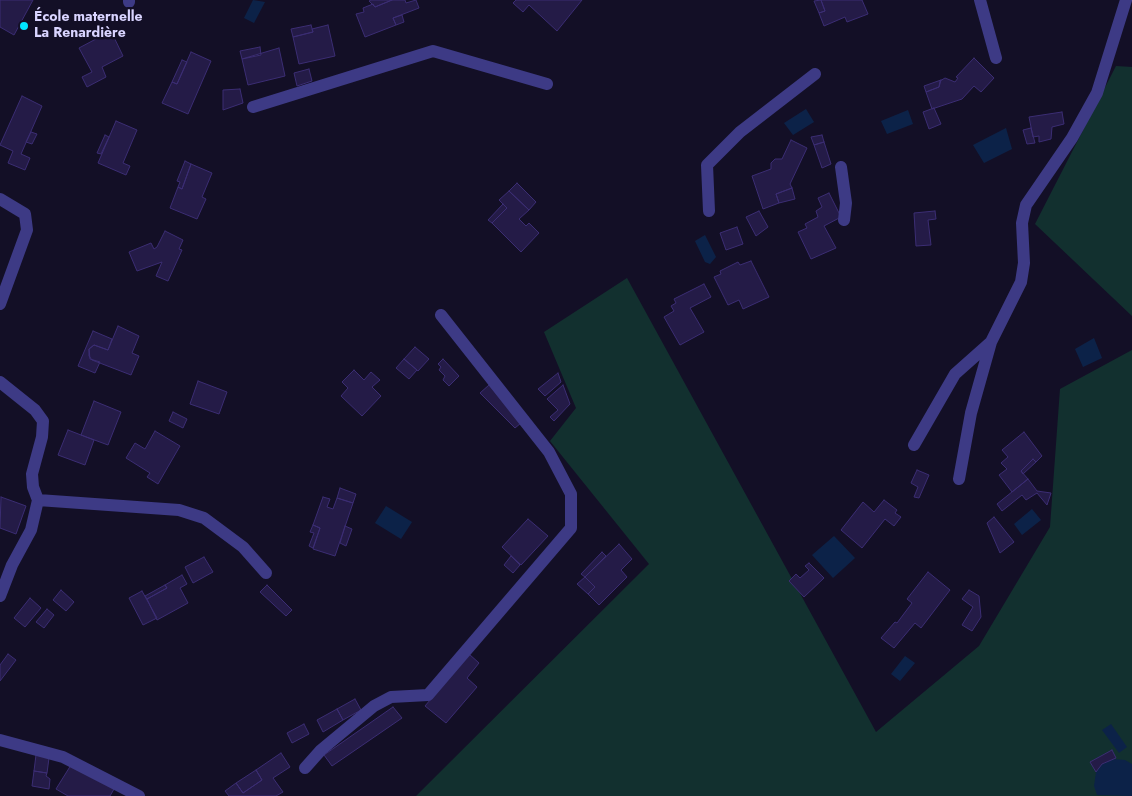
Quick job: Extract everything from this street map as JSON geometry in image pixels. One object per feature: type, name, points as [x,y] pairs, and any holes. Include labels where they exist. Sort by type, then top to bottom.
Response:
[{"type":"street","points":[[980,0],[996,58]]},
{"type":"street","points":[[959,479],[971,413],[991,342],[1021,282],[1024,263],[1022,223],[1026,205],[1072,138],[1097,93],[1126,0]]},
{"type":"street","points":[[253,107],[433,51],[547,84]]},
{"type":"street","points":[[709,211],[707,165],[740,132],[815,74]]},
{"type":"street","points":[[841,166],[846,203],[844,220]]},
{"type":"street","points":[[0,199],[25,214],[27,230],[0,304]]},
{"type":"street","points":[[305,768],[321,750],[374,706],[391,697],[428,695],[571,528],[571,494],[549,452],[441,315]]},
{"type":"street","points":[[914,445],[955,374],[991,342]]},
{"type":"street","points":[[0,382],[34,410],[43,421],[42,437],[32,474],[33,487],[38,500],[32,530],[12,565],[0,596]]},
{"type":"street","points":[[38,500],[179,510],[204,518],[242,547],[266,573]]},
{"type":"street","points":[[0,740],[63,757],[139,796]]},
{"type":"green space","points":[[1116,66],[1132,67],[1132,316],[1035,224]]},
{"type":"green space","points":[[627,278],[876,732],[979,646],[1050,527],[1060,389],[1132,350],[1132,796],[416,796],[649,564],[550,441],[576,408],[544,332]]},
{"type":"water","points":[[253,0],[265,2],[254,23],[244,18]]},
{"type":"water","points":[[806,109],[814,122],[793,135],[784,123]]},
{"type":"water","points":[[908,110],[913,124],[887,134],[881,121]]},
{"type":"water","points":[[1006,128],[1012,149],[984,163],[973,145]]},
{"type":"water","points":[[705,235],[716,257],[710,264],[705,262],[695,241]]},
{"type":"water","points":[[1094,338],[1102,358],[1083,367],[1075,349]]},
{"type":"water","points":[[386,506],[412,522],[401,539],[375,523]]},
{"type":"water","points":[[1032,509],[1041,520],[1022,535],[1014,524]]},
{"type":"water","points":[[834,536],[855,558],[833,578],[812,555]]},
{"type":"water","points":[[905,656],[915,663],[900,681],[891,674]]},
{"type":"water","points":[[1111,724],[1127,747],[1119,753],[1102,730]]},
{"type":"water","points":[[1113,759],[1125,760],[1132,764],[1132,796],[1097,795],[1094,786],[1096,772],[1102,764]]},
{"type":"building","points":[[0,0],[33,0],[14,35],[0,27]]},
{"type":"building","points":[[371,0],[392,0],[375,7],[369,1]]},
{"type":"building","points":[[392,0],[405,0],[406,3],[416,0],[419,8],[393,18],[396,25],[365,37],[356,14],[364,12],[363,8],[373,4],[375,7]]},
{"type":"building","points":[[516,0],[582,0],[557,31],[529,5],[523,12],[513,3]]},
{"type":"building","points":[[821,0],[825,11],[819,13],[814,1]]},
{"type":"building","points":[[821,0],[862,0],[868,14],[847,22],[845,17],[824,26],[819,13],[825,11]]},
{"type":"building","points":[[402,15],[404,22],[396,25],[393,18]]},
{"type":"building","points":[[311,25],[313,32],[293,37],[291,29]]},
{"type":"building","points":[[328,25],[335,56],[299,64],[293,37],[313,32],[312,29]]},
{"type":"building","points":[[111,31],[123,56],[102,67],[106,77],[87,87],[82,77],[92,72],[79,48]]},
{"type":"building","points":[[260,47],[261,55],[242,59],[240,51]]},
{"type":"building","points":[[279,48],[285,76],[248,85],[242,59]]},
{"type":"building","points":[[191,52],[211,61],[188,114],[162,103],[172,82],[177,84]]},
{"type":"building","points":[[974,58],[994,78],[981,92],[974,86],[962,99],[932,109],[926,92],[939,87],[940,81],[945,78],[955,82],[958,78],[956,77]]},
{"type":"building","points":[[182,60],[187,62],[177,84],[172,82]]},
{"type":"building","points":[[309,69],[312,81],[297,86],[294,73]]},
{"type":"building","points":[[941,80],[939,87],[926,92],[924,86]]},
{"type":"building","points":[[240,89],[243,103],[223,110],[223,90]]},
{"type":"building","points":[[22,96],[42,106],[21,154],[30,158],[25,170],[8,163],[13,151],[0,145]]},
{"type":"building","points":[[934,108],[941,124],[929,129],[923,112]]},
{"type":"building","points":[[1062,112],[1064,124],[1052,127],[1051,139],[1039,142],[1039,136],[1033,137],[1029,117]]},
{"type":"building","points":[[116,121],[137,130],[123,163],[130,166],[126,175],[98,163]]},
{"type":"building","points":[[1031,128],[1035,143],[1027,144],[1023,130]]},
{"type":"building","points":[[31,132],[37,134],[32,144],[26,142]]},
{"type":"building","points":[[105,135],[109,137],[101,154],[97,153]]},
{"type":"building","points":[[822,135],[824,142],[814,145],[811,137]]},
{"type":"building","points":[[791,140],[807,148],[790,184],[792,188],[776,194],[779,203],[763,209],[752,176],[771,169],[771,163],[775,159],[782,159]]},
{"type":"building","points":[[824,142],[831,164],[822,168],[814,145]]},
{"type":"building","points":[[185,161],[191,164],[182,189],[178,187],[180,182],[177,181]]},
{"type":"building","points":[[191,164],[212,173],[202,197],[206,199],[197,219],[170,208],[178,187],[182,189]]},
{"type":"building","points":[[517,183],[536,202],[529,210],[509,191]]},
{"type":"building","points":[[792,188],[795,199],[779,203],[776,194]]},
{"type":"building","points":[[509,191],[529,210],[519,219],[526,226],[529,223],[539,233],[521,252],[492,223],[507,208],[499,200]]},
{"type":"building","points":[[829,193],[841,217],[824,226],[836,248],[811,259],[798,232],[807,228],[805,224],[818,217],[816,211],[822,207],[818,198]]},
{"type":"building","points":[[503,204],[507,208],[492,223],[488,220]]},
{"type":"building","points":[[759,211],[768,227],[756,236],[746,217]]},
{"type":"building","points":[[935,211],[936,219],[928,220],[931,245],[916,246],[914,213]]},
{"type":"building","points":[[737,227],[743,244],[726,250],[720,233]]},
{"type":"building","points":[[165,231],[183,240],[179,249],[182,250],[168,281],[156,276],[162,262],[137,271],[129,252],[151,243],[154,249],[157,247]]},
{"type":"building","points":[[751,261],[769,297],[743,309],[739,300],[728,305],[714,277],[721,274],[720,271],[738,262],[740,265]]},
{"type":"building","points":[[704,284],[711,297],[690,308],[704,332],[680,345],[664,317],[674,311],[671,306],[676,303],[674,299]]},
{"type":"building","points":[[118,326],[139,336],[132,353],[139,356],[131,375],[92,360],[89,356],[89,349],[94,345],[108,350]]},
{"type":"building","points":[[93,331],[112,339],[108,350],[94,345],[89,349],[90,359],[100,362],[95,373],[78,366]]},
{"type":"building","points":[[415,347],[429,359],[418,371],[404,359]]},
{"type":"building","points":[[404,359],[417,370],[409,379],[396,368]]},
{"type":"building","points":[[443,359],[459,376],[449,386],[443,380],[445,376],[439,370],[441,367],[438,364]]},
{"type":"building","points":[[354,370],[364,380],[371,372],[380,380],[372,387],[381,396],[362,416],[341,396],[348,388],[342,382]]},
{"type":"building","points":[[558,373],[561,382],[545,396],[538,389]]},
{"type":"building","points":[[198,381],[227,392],[219,414],[190,404]]},
{"type":"building","points":[[489,385],[521,423],[515,428],[480,393]]},
{"type":"building","points":[[563,385],[570,404],[554,421],[550,417],[558,410],[547,399]]},
{"type":"building","points":[[94,401],[121,412],[108,445],[81,435]]},
{"type":"building","points":[[173,412],[187,419],[183,428],[169,421]]},
{"type":"building","points":[[68,430],[94,440],[85,465],[58,455]]},
{"type":"building","points":[[155,431],[180,446],[158,484],[147,477],[150,473],[126,458],[135,443],[145,449]]},
{"type":"building","points":[[1024,432],[1042,456],[1036,462],[1033,459],[1021,471],[1028,479],[1012,492],[999,475],[1007,469],[1001,463],[1008,457],[1002,450]]},
{"type":"building","points":[[1033,459],[1036,462],[1023,474],[1021,471]]},
{"type":"building","points":[[917,470],[929,475],[919,498],[914,497],[918,487],[911,483]]},
{"type":"building","points":[[1028,479],[1037,491],[1051,493],[1047,505],[1037,493],[1026,500],[1022,495],[1002,511],[997,504]]},
{"type":"building","points":[[340,488],[356,494],[353,503],[337,498]]},
{"type":"building","points":[[1,497],[26,506],[16,534],[0,528]]},
{"type":"building","points":[[323,497],[330,499],[327,507],[333,509],[337,498],[353,503],[335,556],[313,549],[320,528],[313,525]]},
{"type":"building","points":[[884,500],[897,510],[895,513],[901,517],[894,526],[885,519],[862,548],[841,530],[863,502],[874,512]]},
{"type":"building","points":[[994,517],[1014,542],[1000,553],[987,523]]},
{"type":"building","points":[[528,519],[548,536],[521,565],[502,547]]},
{"type":"building","points":[[313,525],[320,528],[313,548],[309,546],[314,533],[310,532]]},
{"type":"building","points":[[345,526],[352,529],[346,546],[340,543]]},
{"type":"building","points":[[619,544],[632,559],[621,570],[627,577],[599,605],[588,594],[595,587],[585,577]]},
{"type":"building","points":[[602,552],[606,556],[585,577],[581,574]]},
{"type":"building","points":[[511,556],[520,565],[513,573],[504,565]]},
{"type":"building","points":[[204,557],[213,572],[193,583],[185,567]]},
{"type":"building","points":[[809,563],[824,578],[804,597],[789,581],[796,574],[800,578],[809,570],[805,566]]},
{"type":"building","points":[[928,572],[950,590],[921,628],[915,623],[894,648],[881,638],[895,622],[897,623],[912,603],[907,599]]},
{"type":"building","points":[[182,575],[187,584],[180,588],[188,603],[157,620],[147,599],[167,588],[165,585]]},
{"type":"building","points":[[585,577],[595,587],[588,594],[577,584]]},
{"type":"building","points":[[165,585],[167,588],[147,599],[145,596]]},
{"type":"building","points":[[267,585],[292,610],[286,616],[260,592]]},
{"type":"building","points":[[61,590],[74,602],[66,611],[53,600]]},
{"type":"building","points":[[969,590],[979,596],[981,617],[972,631],[962,625],[973,607],[962,599]]},
{"type":"building","points":[[142,591],[157,618],[143,625],[129,598]]},
{"type":"building","points":[[30,598],[41,608],[25,627],[14,618]]},
{"type":"building","points":[[47,609],[54,615],[44,628],[36,622]]},
{"type":"building","points":[[8,654],[16,660],[0,681],[0,665]]},
{"type":"building","points":[[469,654],[479,663],[467,678],[477,687],[446,723],[425,706]]},
{"type":"building","points":[[355,699],[361,710],[343,720],[337,709]]},
{"type":"building","points":[[393,707],[402,718],[332,766],[324,755]]},
{"type":"building","points":[[337,709],[343,720],[323,732],[317,720]]},
{"type":"building","points":[[304,724],[309,734],[292,743],[287,733]]},
{"type":"building","points":[[1112,750],[1116,758],[1102,764],[1096,772],[1090,762]]},
{"type":"building","points":[[281,753],[290,767],[273,778],[283,792],[276,796],[229,796],[225,791],[236,783],[243,793],[262,780],[256,770]]},
{"type":"building","points":[[36,755],[49,758],[47,773],[34,771]]},
{"type":"building","points":[[71,765],[114,789],[110,796],[68,796],[56,789]]},
{"type":"building","points":[[256,770],[262,780],[243,793],[236,783]]},
{"type":"building","points":[[34,771],[47,773],[46,776],[50,779],[49,789],[32,786]]},
{"type":"place","name":"École maternelle La Renardière","points":[[24,26]]}]
